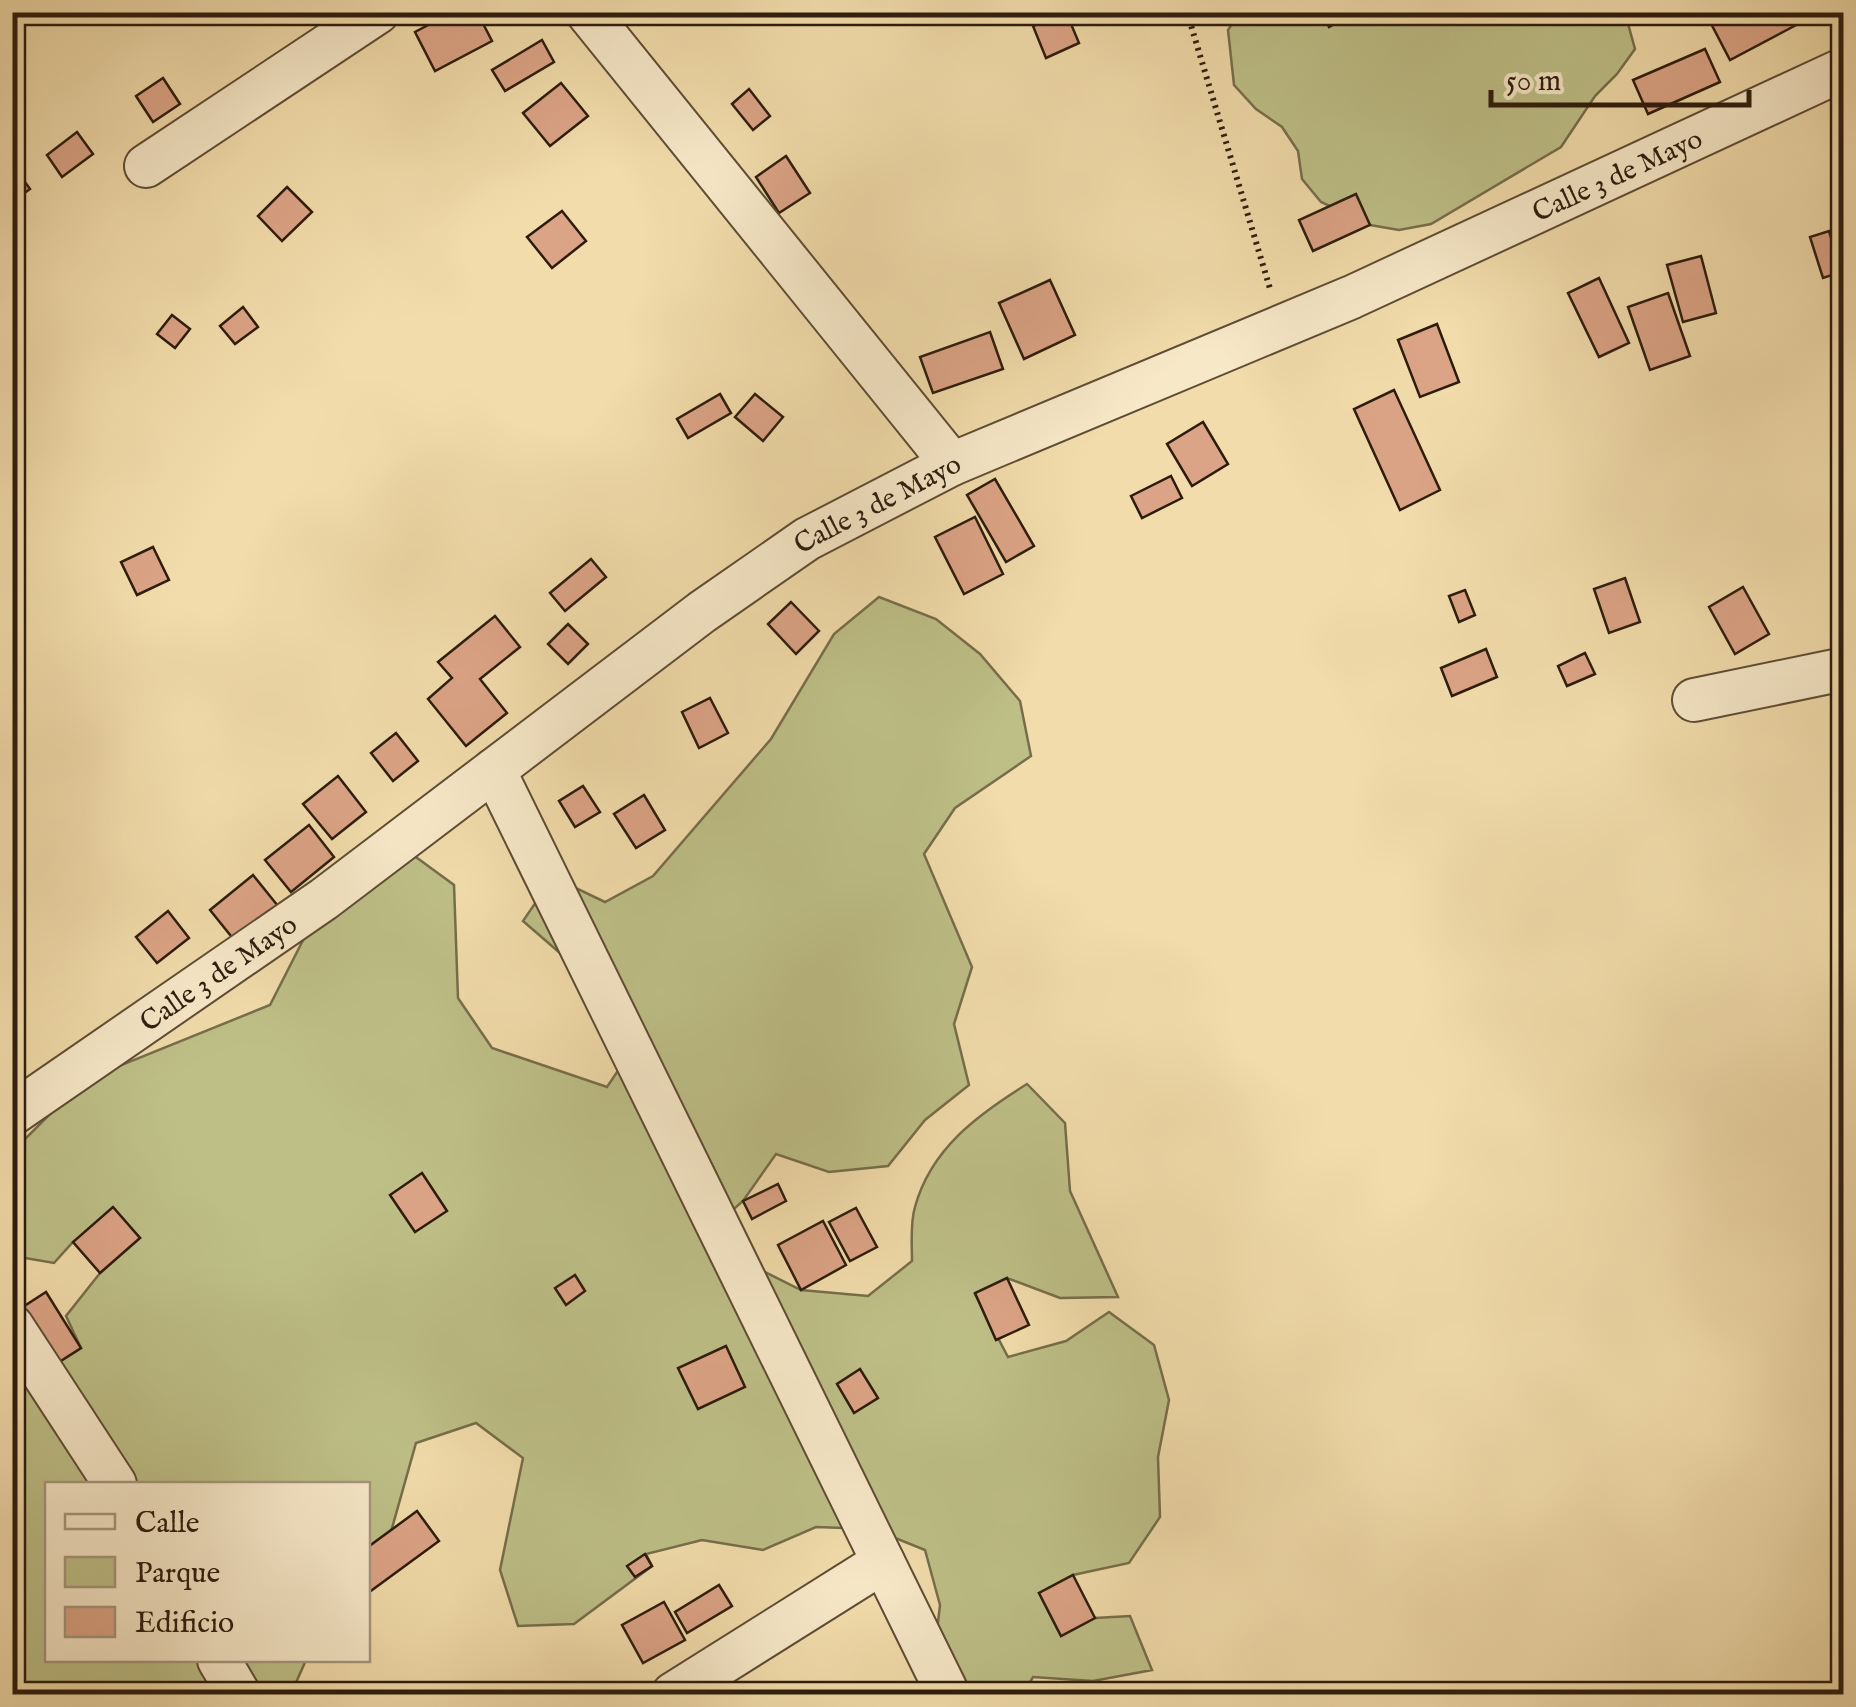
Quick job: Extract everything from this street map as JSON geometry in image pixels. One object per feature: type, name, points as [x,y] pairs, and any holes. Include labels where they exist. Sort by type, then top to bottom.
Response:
[{"type":"street","points":[[146,166],[378,12]]},
{"type":"street","points":[[587,12],[952,464]]},
{"type":"street","name":"Calle 3 de Mayo","points":[[12,1114],[324,899],[702,612],[807,539],[952,464],[1282,327],[1556,206],[1844,69]]},
{"type":"street","points":[[1694,700],[1844,669]]},
{"type":"street","points":[[494,770],[948,1694]]},
{"type":"street","points":[[12,1326],[114,1482]]},
{"type":"street","points":[[672,1694],[882,1562]]},
{"type":"street","points":[[219,1662],[239,1694]]},
{"type":"path","points":[[1187,12],[1282,327]]},
{"type":"green space","points":[[1240,12],[1620,12],[1627,20],[1635,49],[1595,96],[1561,147],[1431,224],[1399,230],[1370,225],[1321,202],[1302,179],[1298,151],[1282,127],[1256,109],[1234,85],[1228,30]]},
{"type":"green space","points":[[879,597],[936,619],[980,654],[1020,701],[1031,756],[955,808],[924,854],[972,967],[954,1024],[969,1085],[925,1120],[888,1166],[829,1172],[776,1154],[743,1201],[727,1215],[751,1265],[801,1290],[868,1296],[912,1261],[912,1220],[922,1186],[932,1167],[959,1135],[1027,1084],[1065,1123],[1070,1191],[1118,1297],[1060,1298],[1007,1278],[975,1294],[1008,1357],[1066,1341],[1109,1312],[1154,1345],[1169,1400],[1158,1457],[1160,1517],[1129,1563],[1073,1575],[1039,1593],[1061,1636],[1095,1618],[1130,1616],[1152,1670],[1093,1681],[1033,1677],[1023,1694],[948,1694],[933,1665],[940,1605],[925,1550],[873,1529],[816,1527],[763,1550],[702,1540],[646,1554],[652,1566],[574,1624],[518,1626],[500,1570],[523,1458],[476,1423],[416,1443],[385,1553],[370,1551],[370,1482],[45,1482],[45,1662],[305,1662],[291,1694],[13,1694],[12,1362],[45,1371],[81,1348],[66,1316],[100,1273],[140,1238],[131,1230],[73,1242],[54,1263],[13,1256],[13,1151],[57,1107],[109,1070],[270,1005],[324,899],[409,852],[454,885],[458,998],[492,1048],[607,1087],[638,1041],[568,960],[523,921],[553,877],[605,902],[653,876],[771,739],[834,634]]},
{"type":"building","points":[[453,12],[477,12],[492,41],[435,71],[415,32]]},
{"type":"building","points":[[1066,12],[1079,43],[1046,58],[1033,26]]},
{"type":"building","points":[[1322,12],[1348,12],[1349,16],[1329,27]]},
{"type":"building","points":[[1705,12],[1795,12],[1800,23],[1730,60]]},
{"type":"building","points":[[542,40],[554,62],[505,91],[492,70]]},
{"type":"building","points":[[1705,49],[1720,82],[1648,114],[1633,80]]},
{"type":"building","points":[[163,78],[180,104],[153,122],[136,96]]},
{"type":"building","points":[[561,83],[588,116],[550,146],[523,113]]},
{"type":"building","points":[[749,89],[770,116],[753,130],[732,104]]},
{"type":"building","points":[[77,132],[93,154],[62,177],[47,155]]},
{"type":"building","points":[[786,156],[810,193],[779,213],[756,177]]},
{"type":"building","points":[[12,168],[30,189],[12,202]]},
{"type":"building","points":[[287,187],[312,212],[282,241],[258,216]]},
{"type":"building","points":[[1356,194],[1370,225],[1313,251],[1299,220]]},
{"type":"building","points":[[562,211],[586,241],[552,268],[527,237]]},
{"type":"building","points":[[1829,231],[1842,272],[1823,278],[1810,237]]},
{"type":"building","points":[[1701,256],[1716,313],[1683,322],[1667,265]]},
{"type":"building","points":[[1599,278],[1629,343],[1599,357],[1568,293]]},
{"type":"building","points":[[1050,280],[1075,335],[1024,359],[999,303]]},
{"type":"building","points":[[1668,293],[1690,356],[1650,370],[1628,307]]},
{"type":"building","points":[[243,307],[258,327],[235,344],[220,326]]},
{"type":"building","points":[[172,315],[190,329],[175,348],[157,334]]},
{"type":"building","points":[[1437,324],[1459,382],[1420,397],[1398,340]]},
{"type":"building","points":[[990,332],[1003,369],[933,393],[920,357]]},
{"type":"building","points":[[1394,390],[1440,490],[1400,510],[1354,409]]},
{"type":"building","points":[[720,394],[731,413],[688,438],[677,419]]},
{"type":"building","points":[[755,394],[783,417],[763,441],[735,417]]},
{"type":"building","points":[[1203,422],[1228,464],[1192,486],[1167,444]]},
{"type":"building","points":[[1171,476],[1182,498],[1142,518],[1131,496]]},
{"type":"building","points":[[995,479],[1034,546],[1006,562],[967,495]]},
{"type":"building","points":[[975,517],[1003,574],[964,594],[935,537]]},
{"type":"building","points":[[153,547],[169,580],[137,595],[121,562]]},
{"type":"building","points":[[591,559],[606,577],[565,611],[550,593]]},
{"type":"building","points":[[1625,578],[1640,622],[1609,633],[1594,589]]},
{"type":"building","points":[[1743,587],[1769,634],[1735,654],[1709,607]]},
{"type":"building","points":[[1465,590],[1475,615],[1459,622],[1449,596]]},
{"type":"building","points":[[791,602],[819,631],[796,654],[768,624]]},
{"type":"building","points":[[495,616],[520,647],[480,679],[507,713],[466,746],[428,699],[452,678],[438,662]]},
{"type":"building","points":[[568,624],[588,644],[568,664],[548,644]]},
{"type":"building","points":[[1486,649],[1497,677],[1452,696],[1441,668]]},
{"type":"building","points":[[1585,653],[1595,674],[1567,686],[1558,666]]},
{"type":"building","points":[[710,698],[728,733],[699,748],[682,712]]},
{"type":"building","points":[[396,733],[418,761],[393,781],[371,753]]},
{"type":"building","points":[[338,776],[366,812],[332,839],[303,804]]},
{"type":"building","points":[[583,786],[600,812],[575,827],[559,801]]},
{"type":"building","points":[[644,795],[665,830],[636,848],[614,814]]},
{"type":"building","points":[[309,825],[334,857],[291,892],[265,860]]},
{"type":"building","points":[[253,875],[278,906],[235,941],[210,910]]},
{"type":"building","points":[[168,911],[189,938],[157,963],[136,937]]},
{"type":"building","points":[[1844,984],[1844,1035],[1834,986]]},
{"type":"building","points":[[422,1173],[447,1211],[415,1232],[390,1195]]},
{"type":"building","points":[[778,1184],[786,1201],[752,1219],[743,1201]]},
{"type":"building","points":[[113,1207],[140,1238],[100,1273],[73,1242]]},
{"type":"building","points":[[856,1208],[877,1247],[850,1261],[829,1222]]},
{"type":"building","points":[[823,1221],[846,1265],[801,1290],[778,1245]]},
{"type":"building","points":[[575,1275],[585,1291],[566,1305],[555,1288]]},
{"type":"building","points":[[1007,1278],[1029,1325],[996,1340],[975,1293]]},
{"type":"building","points":[[46,1292],[81,1348],[45,1371],[12,1314]]},
{"type":"building","points":[[726,1346],[745,1387],[698,1409],[678,1368]]},
{"type":"building","points":[[860,1369],[878,1398],[854,1413],[837,1384]]},
{"type":"building","points":[[417,1511],[439,1541],[370,1592],[370,1546]]},
{"type":"building","points":[[645,1554],[652,1566],[635,1577],[627,1566]]},
{"type":"building","points":[[1073,1575],[1095,1618],[1061,1636],[1039,1593]]},
{"type":"building","points":[[719,1585],[732,1606],[687,1633],[675,1612]]},
{"type":"building","points":[[664,1602],[685,1640],[643,1663],[622,1625]]}]
